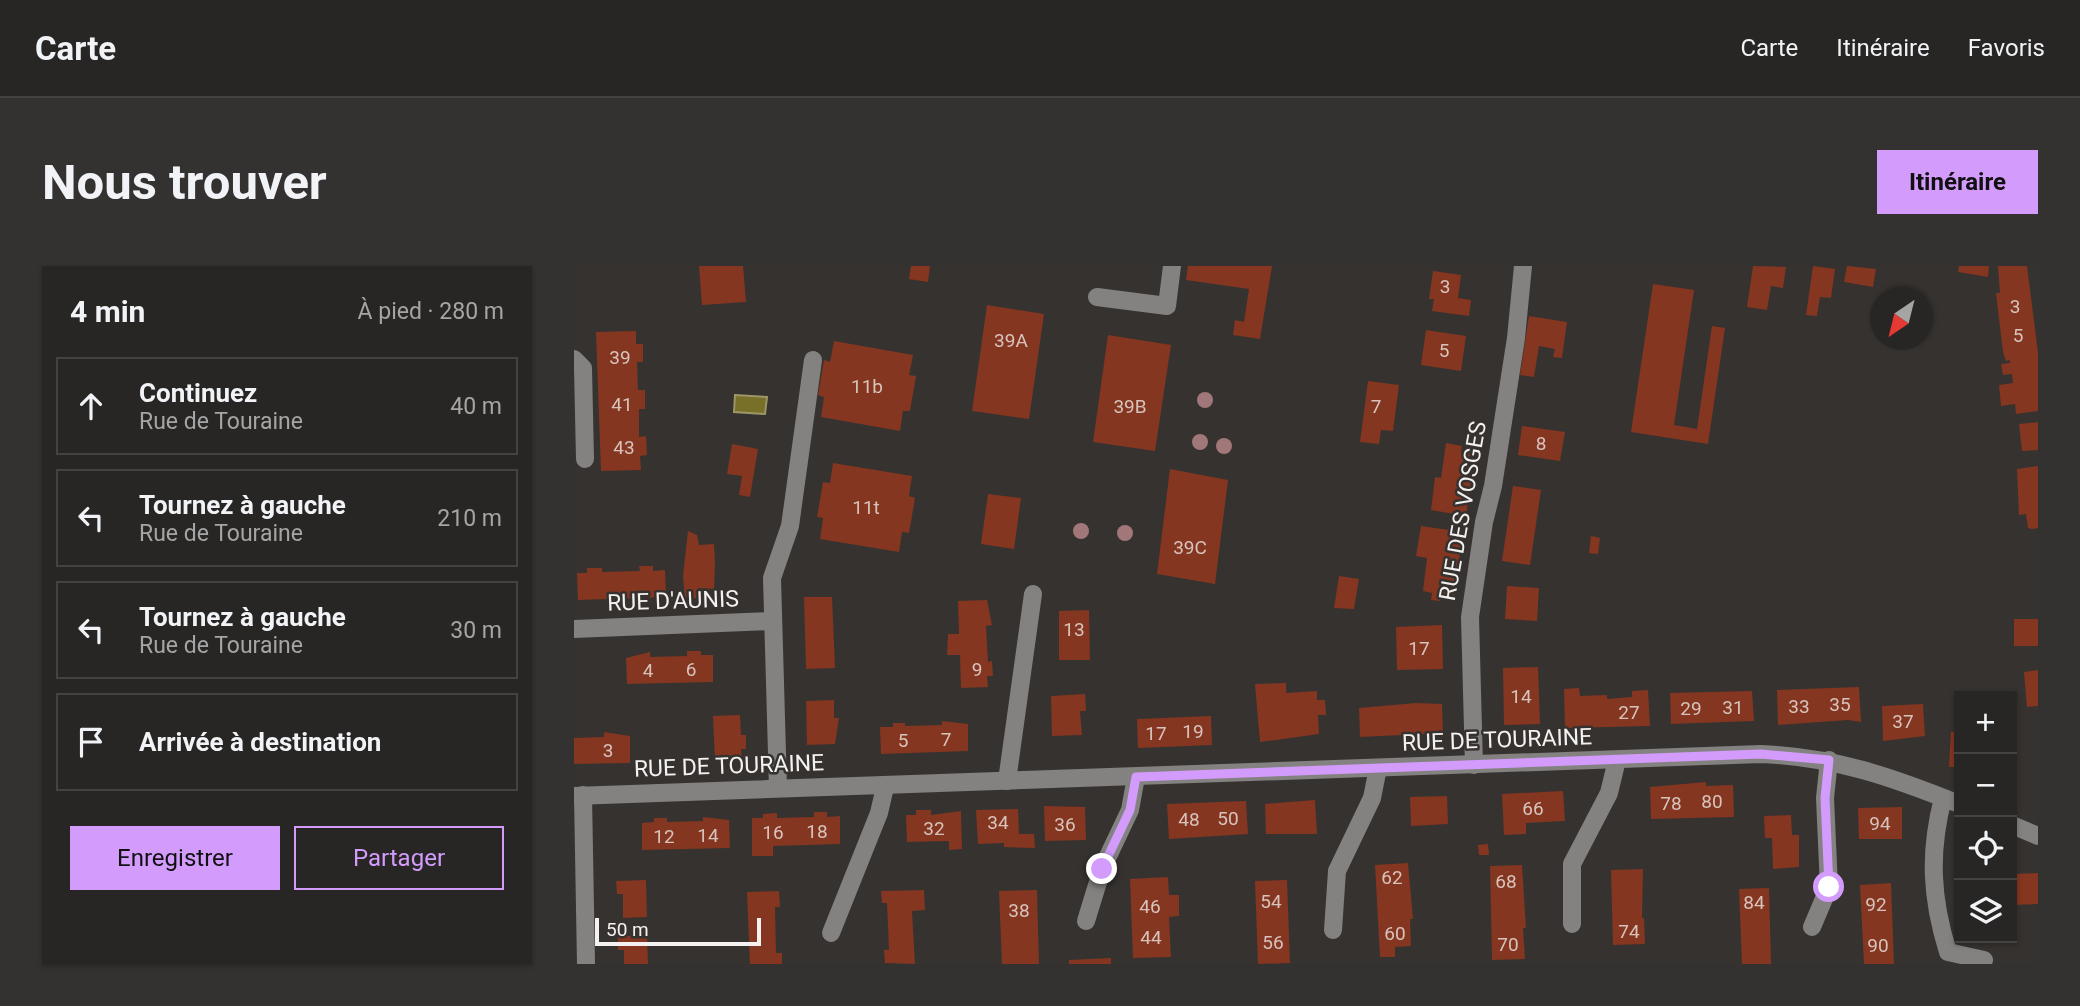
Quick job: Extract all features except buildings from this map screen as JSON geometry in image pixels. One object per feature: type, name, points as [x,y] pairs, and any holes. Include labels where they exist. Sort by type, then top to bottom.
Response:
[{"type":"street","points":[[1097,297],[1167,306],[1172,266]]},
{"type":"street","name":"RUE DES VOSGES","points":[[1474,765],[1470,617],[1508,390],[1519,267]]},
{"type":"street","points":[[574,359],[583,368],[585,459]]},
{"type":"street","name":"RUE D'AUNIS","points":[[778,788],[772,578],[790,526],[813,360]]},
{"type":"street","points":[[1007,781],[1033,594]]},
{"type":"street","name":"RUE D'AUNIS","points":[[574,629],[773,621]]},
{"type":"street","name":"RUE DE TOURAINE","points":[[578,796],[1761,754],[1829,760],[1862,767],[1951,801],[1934,835],[1936,913],[1948,952],[1984,960]]},
{"type":"street","name":"RUE DE TOURAINE","points":[[1572,924],[1572,864],[1609,793],[1617,760]]},
{"type":"street","points":[[1812,927],[1829,887],[1825,798],[1829,760]]},
{"type":"street","name":"RUE DE TOURAINE","points":[[1333,930],[1338,871],[1372,798],[1378,768]]},
{"type":"street","points":[[1086,920],[1102,869],[1130,810],[1136,777]]},
{"type":"street","points":[[831,933],[879,813],[885,787]]},
{"type":"street","points":[[578,796],[579,896],[586,964]]},
{"type":"street","points":[[2017,827],[2038,836]]},
{"type":"shaded area","points":[[735,395],[767,397],[765,414],[734,412]]},
{"type":"route","points":[[1102,869],[1130,810],[1136,777],[1761,754],[1829,760],[1825,798],[1829,887]]}]
